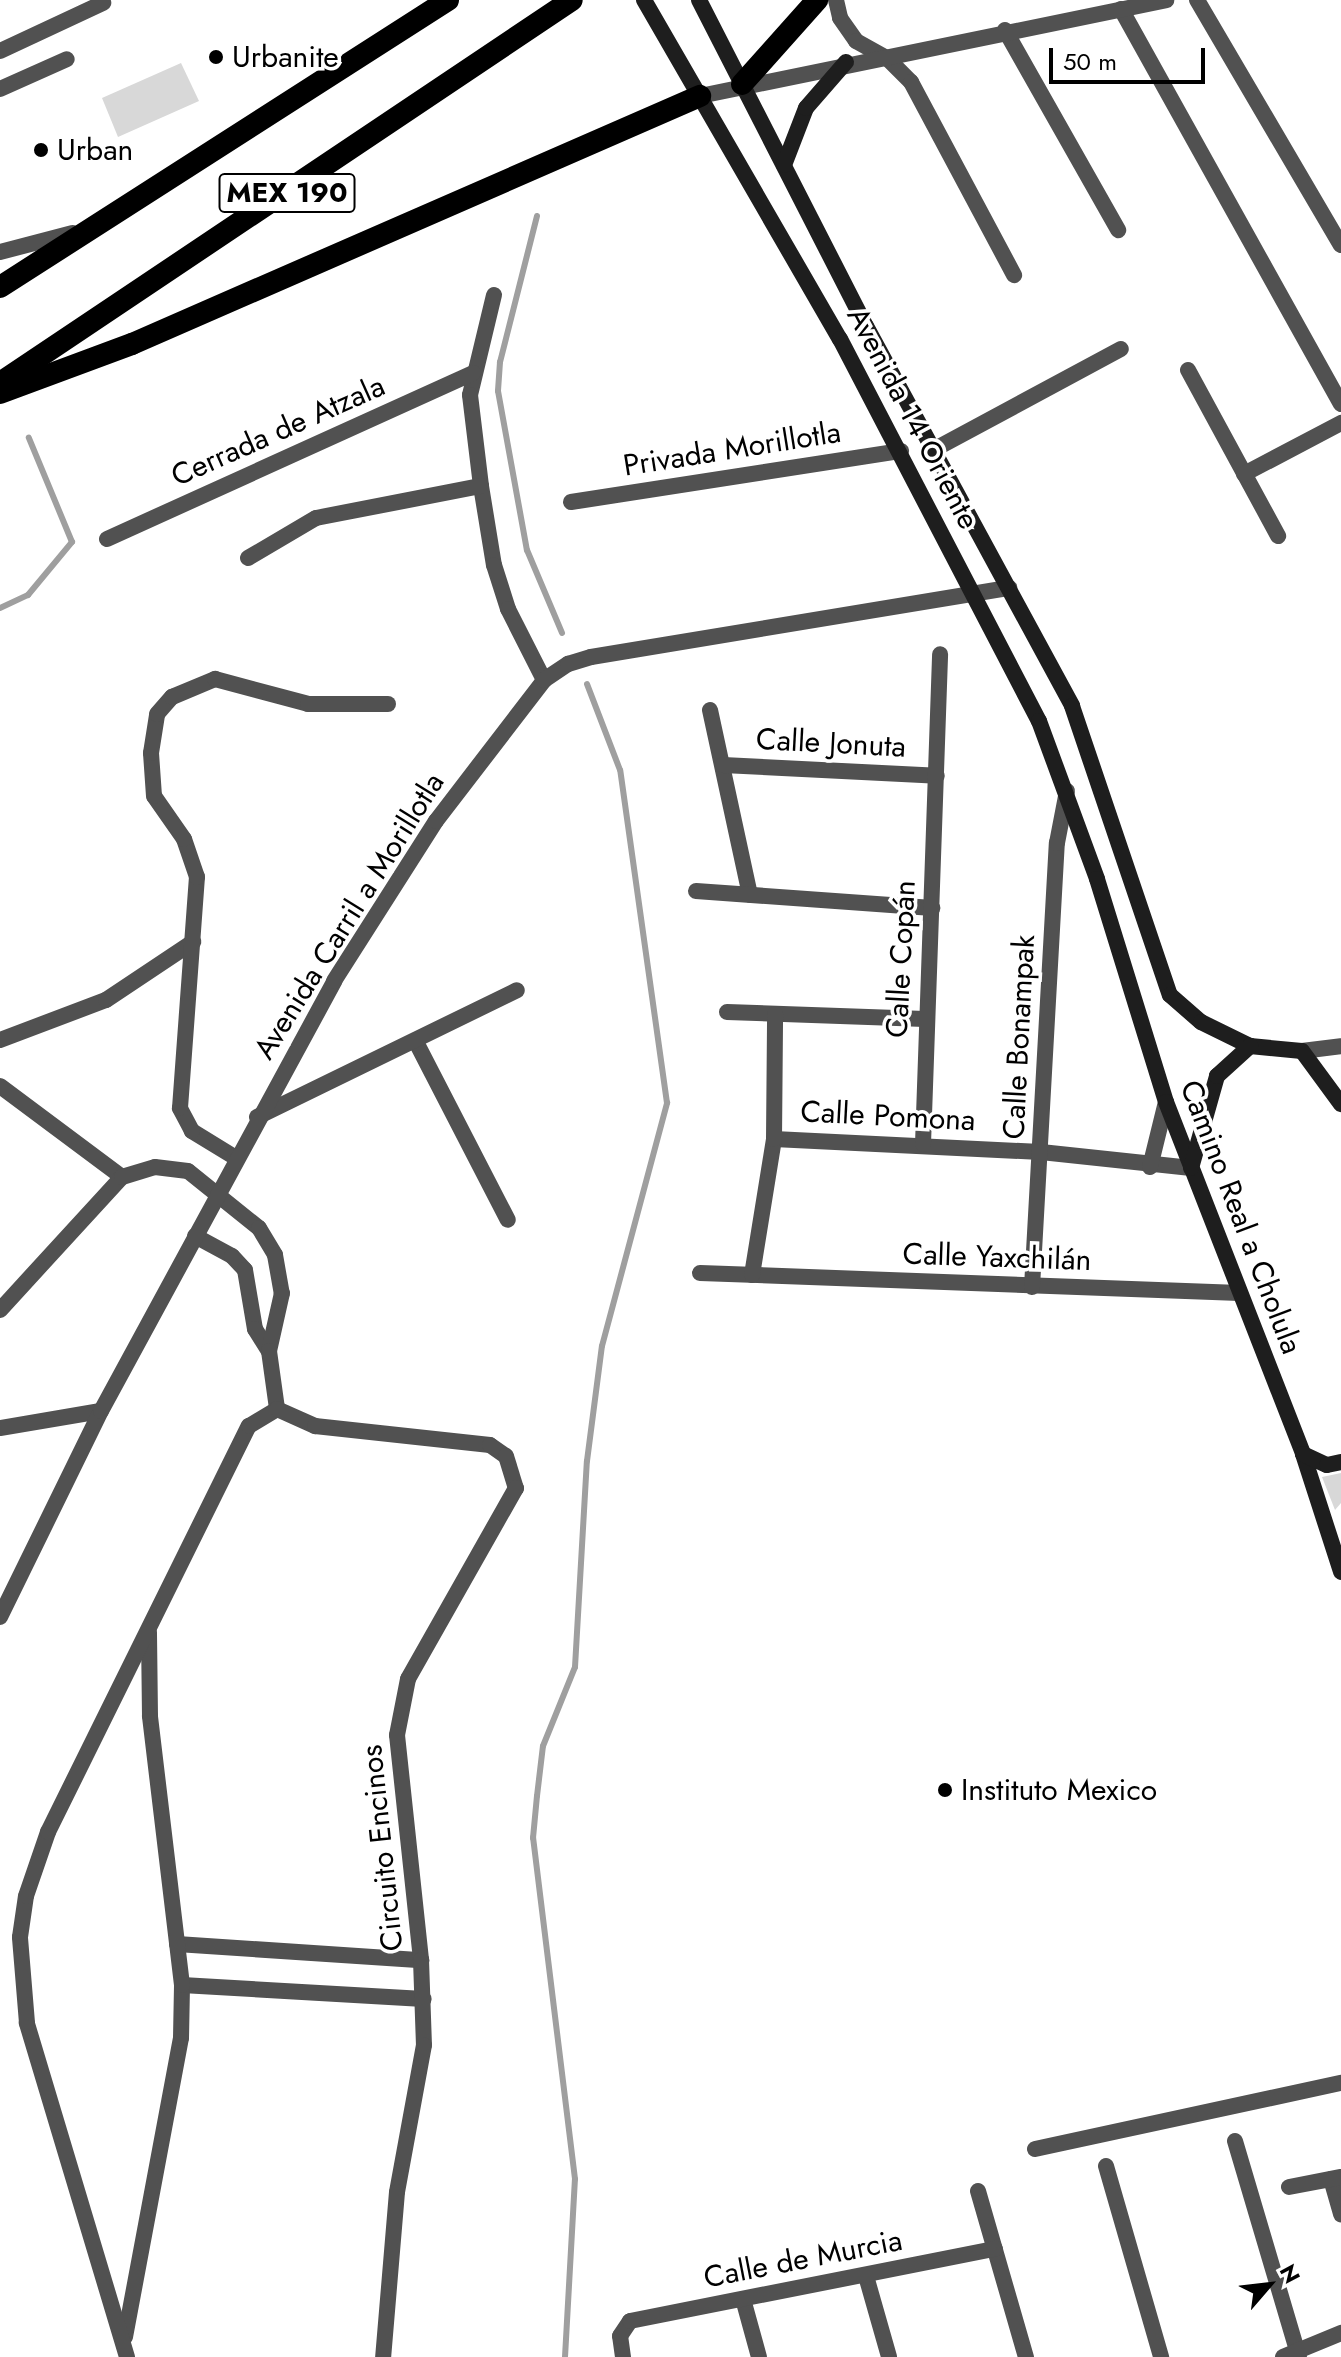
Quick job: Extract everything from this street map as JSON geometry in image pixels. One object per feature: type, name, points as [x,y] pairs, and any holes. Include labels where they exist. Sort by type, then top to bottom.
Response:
[{"type":"highway","name":"MEX 190","points":[[0,287],[448,0]]},
{"type":"highway","name":"MEX 190","points":[[0,383],[572,0]]},
{"type":"highway","points":[[742,84],[817,0]]},
{"type":"highway","points":[[0,393],[132,344],[700,96]]},
{"type":"main road","name":"Avenida 14 Oriente","points":[[644,0],[840,339],[974,592],[1039,721],[1097,879]]},
{"type":"main road","name":"Avenida 14 Oriente","points":[[699,0],[866,326],[1072,706],[1170,995],[1201,1022],[1250,1046]]},
{"type":"main road","points":[[784,165],[806,108],[846,62]]},
{"type":"main road","points":[[840,339],[866,326]]},
{"type":"main road","name":"Camino Real a Cholula","points":[[1097,879],[1166,1102],[1303,1454],[1341,1572]]},
{"type":"main road","points":[[1191,1168],[1217,1076],[1250,1046],[1302,1051],[1341,1104]]},
{"type":"main road","points":[[1303,1454],[1327,1465],[1341,1462]]},
{"type":"main road","points":[[1332,1542],[1341,1525]]},
{"type":"street","points":[[836,0],[847,31],[881,55],[911,82],[1014,275]]},
{"type":"street","points":[[700,96],[846,62],[1166,0]]},
{"type":"street","points":[[1197,0],[1341,245]]},
{"type":"street","points":[[0,51],[103,3]]},
{"type":"street","points":[[1121,9],[1341,404]]},
{"type":"street","points":[[1005,30],[1118,230]]},
{"type":"street","points":[[0,89],[67,59]]},
{"type":"street","points":[[0,252],[26,249],[97,225]]},
{"type":"street","points":[[494,295],[470,395],[481,486],[494,565],[508,609],[544,680]]},
{"type":"street","points":[[935,449],[1121,349]]},
{"type":"street","points":[[1188,370],[1278,536]]},
{"type":"street","name":"Cerrada de Atzala","points":[[107,539],[473,373]]},
{"type":"street","points":[[1244,474],[1341,423]]},
{"type":"street","name":"Privada Morillotla","points":[[571,502],[901,451]]},
{"type":"street","points":[[248,558],[316,518],[481,486]]},
{"type":"street","name":"Avenida Carril a Morillotla","points":[[0,1617],[101,1411],[257,1117],[334,981],[436,821],[544,680],[591,657],[1009,588]]},
{"type":"street","name":"Calle Copán","points":[[923,1144],[940,654]]},
{"type":"street","points":[[236,1158],[192,1131],[180,1108],[197,877],[184,839],[154,796],[151,753],[157,714],[172,697],[215,679],[308,704],[388,704]]},
{"type":"street","points":[[710,710],[750,895]]},
{"type":"street","name":"Calle Jonuta","points":[[723,765],[937,776]]},
{"type":"street","name":"Calle Bonampak","points":[[1032,1287],[1057,843],[1067,791]]},
{"type":"street","points":[[696,891],[932,908]]},
{"type":"street","points":[[0,1040],[106,1000],[193,942]]},
{"type":"street","points":[[257,1117],[517,990]]},
{"type":"street","points":[[727,1012],[925,1019]]},
{"type":"street","points":[[752,1275],[774,1139],[775,1014]]},
{"type":"street","points":[[416,1042],[508,1220]]},
{"type":"street","points":[[1302,1051],[1341,1046]]},
{"type":"street","points":[[0,1086],[122,1177]]},
{"type":"street","points":[[1150,1167],[1166,1102]]},
{"type":"street","name":"Calle Pomona","points":[[774,1139],[1041,1152],[1150,1167],[1191,1168]]},
{"type":"street","points":[[0,1310],[122,1177],[172,1167],[188,1171],[218,1191],[259,1228],[275,1255],[282,1293],[269,1351],[277,1409],[249,1426],[48,1832],[26,1896],[20,1937],[27,2023],[126,2350]]},
{"type":"street","points":[[195,1236],[228,1253],[245,1270],[255,1329],[269,1351]]},
{"type":"street","name":"Calle Yaxchilán","points":[[700,1273],[1240,1293]]},
{"type":"street","name":"Circuito Encinos","points":[[277,1409],[315,1426],[490,1445],[506,1456],[513,1470],[516,1488],[509,1506],[408,1679],[397,1735],[421,1960],[424,2045],[397,2192],[383,2357]]},
{"type":"street","points":[[0,1428],[101,1411]]},
{"type":"street","points":[[126,2350],[135,2263],[181,2038],[182,1985],[150,1716],[149,1626]]},
{"type":"street","points":[[177,1944],[421,1960]]},
{"type":"street","points":[[182,1985],[424,1999]]},
{"type":"street","points":[[1035,2149],[1341,2083]]},
{"type":"street","points":[[1235,2141],[1293,2356],[1341,2333]]},
{"type":"street","points":[[1106,2166],[1161,2357]]},
{"type":"street","points":[[1289,2187],[1336,2178],[1341,2215]]},
{"type":"street","points":[[978,2191],[1026,2357]]},
{"type":"street","name":"Calle de Murcia","points":[[623,2357],[623,2326],[995,2249]]},
{"type":"street","points":[[866,2276],[889,2357]]},
{"type":"street","points":[[743,2299],[759,2357]]},
{"type":"shaded area","points":[[181,63],[199,101],[118,137],[102,98]]},
{"type":"shaded area","points":[[1341,1473],[1341,1503],[1335,1510],[1322,1477]]},
{"type":"waterway","points":[[537,216],[500,362],[498,391],[527,550],[562,633]]},
{"type":"waterway","points":[[0,608],[28,595],[72,542],[29,438]]},
{"type":"waterway","points":[[565,2357],[575,2179],[533,1838],[543,1746],[575,1667],[587,1461],[602,1346],[667,1103],[620,770],[587,684]]},
{"type":"place","name":"Urbanite","points":[[216,57]]},
{"type":"place","name":"Urban","points":[[41,150]]},
{"type":"place","name":"Instituto Mexico","points":[[945,1790]]}]
